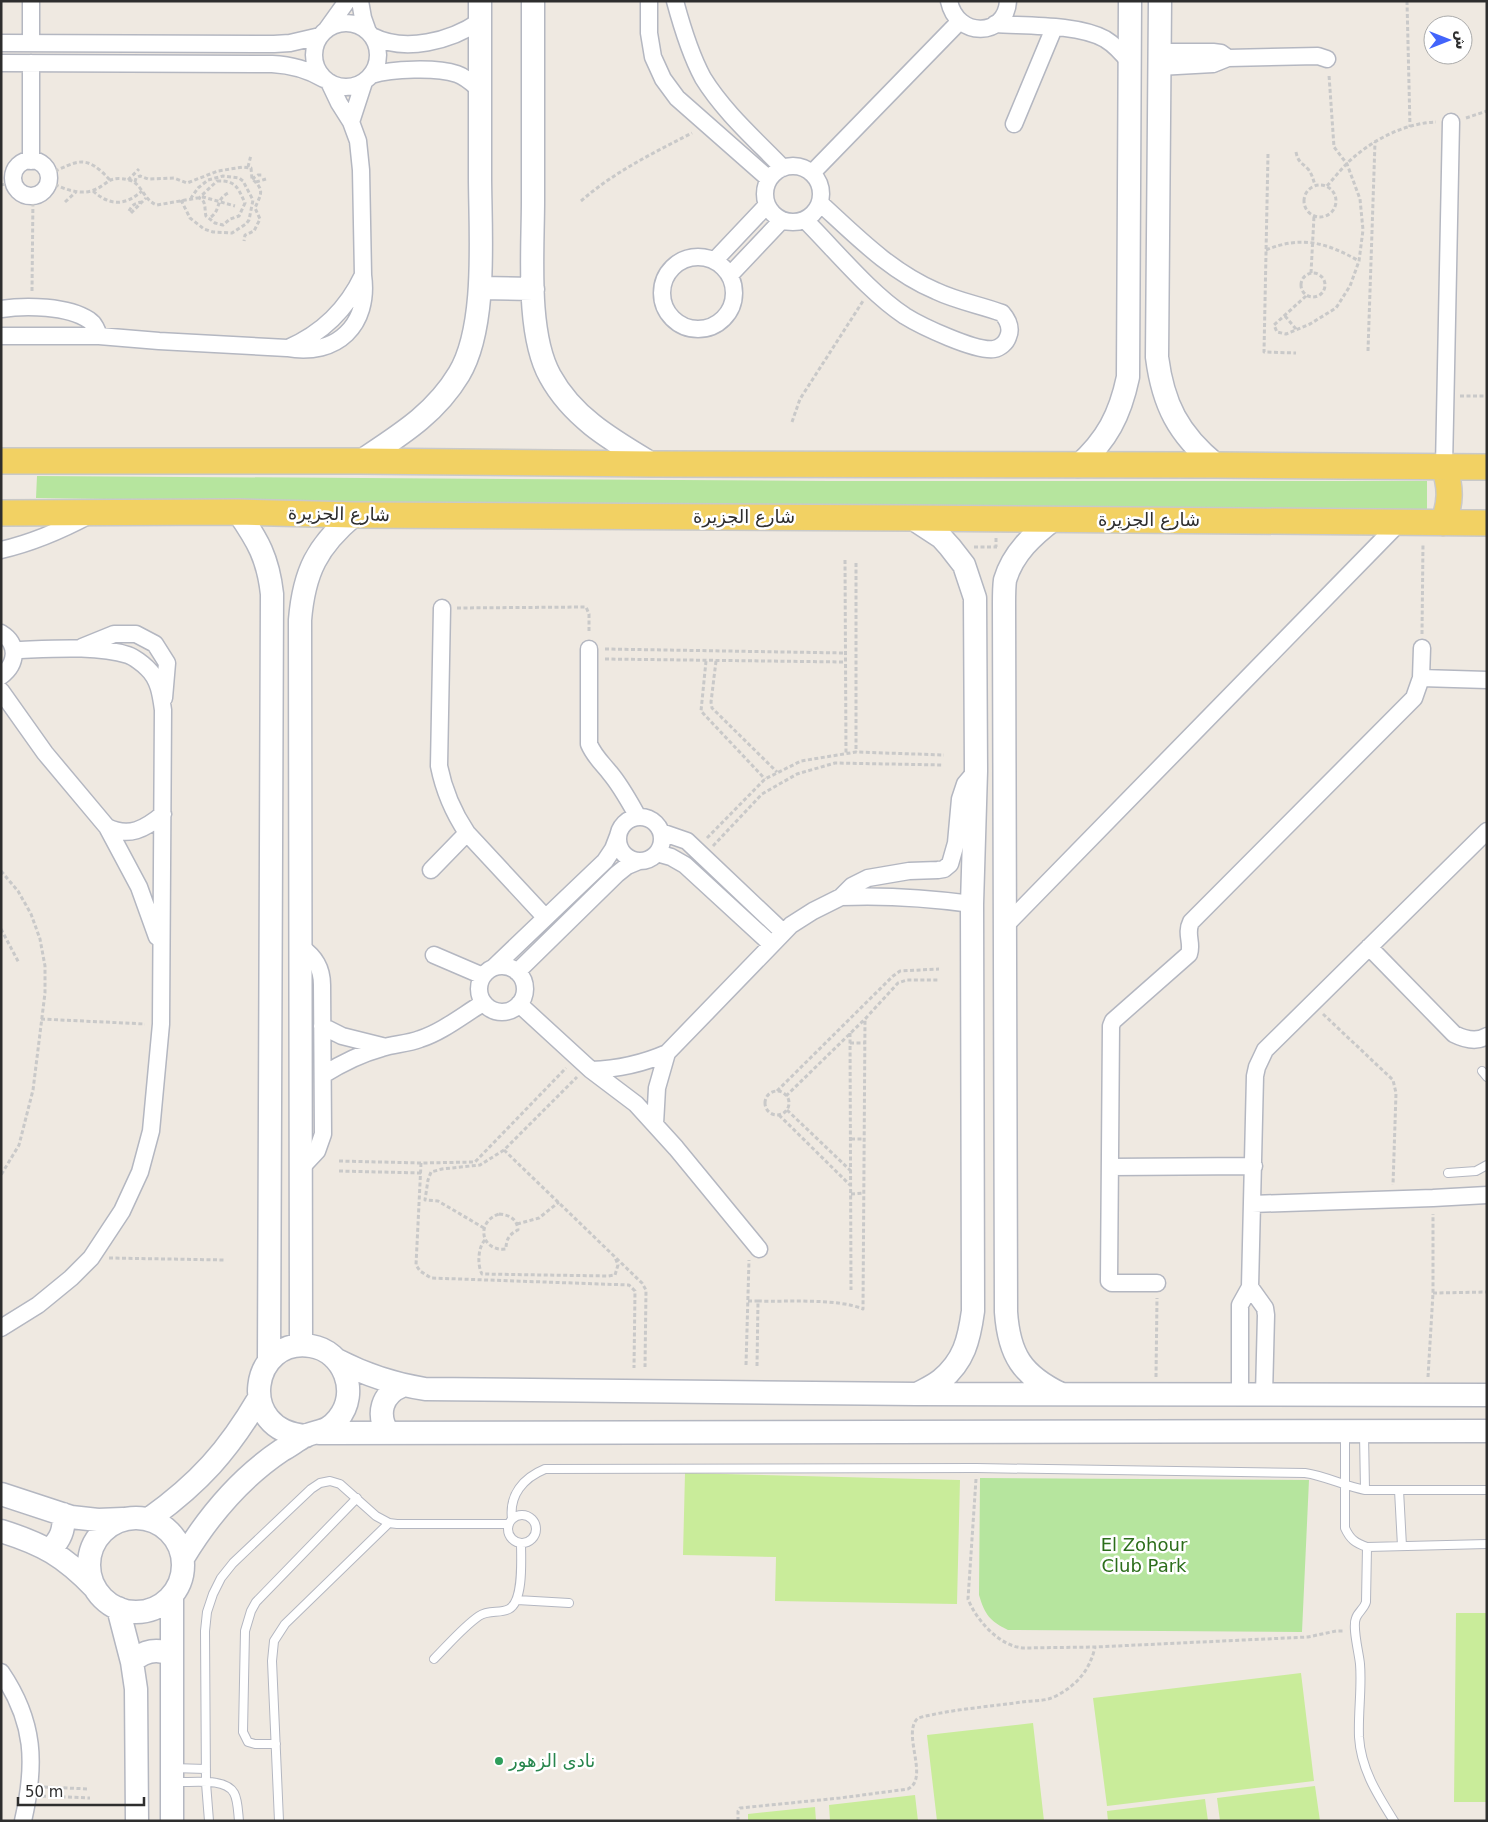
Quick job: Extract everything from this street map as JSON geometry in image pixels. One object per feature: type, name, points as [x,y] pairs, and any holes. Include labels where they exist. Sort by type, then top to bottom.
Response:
[{"type":"main road","points":[[1,461],[1487,467]]},
{"type":"main road","points":[[1422,522],[1449,501],[1448,478],[1444,467]]},
{"type":"main road","name":"شارع الجزيرة","points":[[1,513],[238,512],[354,515],[1487,523]]},
{"type":"street","points":[[31,1],[31,44]]},
{"type":"street","points":[[1,336],[99,336],[214,345],[287,348],[315,334],[338,314],[356,289],[363,275],[361,163],[358,141],[352,122],[317,69],[314,58],[315,46],[347,1]]},
{"type":"street","points":[[352,122],[367,79],[377,63],[378,49],[363,18],[360,1]]},
{"type":"street","points":[[532,1],[533,289],[536,340],[550,376],[571,407],[600,432],[652,464]]},
{"type":"street","points":[[649,1],[649,33],[653,57],[663,78],[677,98],[769,179]]},
{"type":"street","points":[[675,1],[688,43],[702,76],[716,98],[782,168]]},
{"type":"street","points":[[949,1],[952,13],[958,22],[970,28],[983,29],[995,24],[1003,17],[1008,7],[1008,1]]},
{"type":"street","points":[[1078,466],[1102,441],[1119,410],[1128,377],[1130,1]]},
{"type":"street","points":[[1160,1],[1157,356],[1162,388],[1168,406],[1177,423],[1194,446],[1216,465]]},
{"type":"street","points":[[1,43],[274,44],[290,43],[324,33],[337,24],[348,23],[359,26],[386,42],[431,42],[459,34],[480,11]]},
{"type":"street","points":[[361,461],[411,428],[439,403],[460,373],[474,338],[480,288],[480,11]]},
{"type":"street","points":[[812,174],[958,22]]},
{"type":"street","points":[[995,24],[1090,32],[1106,39],[1130,63]]},
{"type":"street","points":[[1014,124],[1054,28]]},
{"type":"street","points":[[431,42],[431,71]]},
{"type":"street","points":[[1159,59],[1213,64],[1228,58],[1318,56],[1327,59]]},
{"type":"street","points":[[1,63],[290,65],[308,70],[341,87],[352,86],[395,70],[431,71],[458,75],[480,90]]},
{"type":"street","points":[[31,63],[32,160]]},
{"type":"street","points":[[1444,467],[1450,122]]},
{"type":"street","points":[[32,160],[39,162],[45,167],[49,178],[46,189],[40,194],[33,196],[24,195],[8,184],[18,167],[24,162],[32,160]]},
{"type":"street","points":[[793,166],[804,168],[812,174],[819,182],[821,193],[820,203],[814,213],[806,220],[790,222],[782,220],[773,214],[767,205],[765,196],[769,179],[782,168],[793,166]]},
{"type":"street","points":[[806,220],[887,303],[904,315],[942,334],[980,348],[995,349],[1003,345],[1008,338],[1010,329],[1008,320],[1002,313],[935,291],[902,272],[871,250],[820,203]]},
{"type":"street","points":[[715,260],[767,205]]},
{"type":"street","points":[[730,276],[782,220]]},
{"type":"street","points":[[701,256],[715,260],[724,266],[730,276],[734,290],[733,304],[725,317],[714,326],[699,329],[685,327],[672,319],[664,306],[661,292],[665,277],[674,266],[686,258],[701,256]]},
{"type":"street","points":[[480,288],[533,289]]},
{"type":"street","points":[[1,309],[32,306],[84,317],[94,324],[99,336]]},
{"type":"street","points":[[1128,356],[1157,356]]},
{"type":"street","points":[[1,564],[7,549],[64,529],[96,512]]},
{"type":"street","points":[[238,512],[262,551],[269,572],[272,594],[269,1361]]},
{"type":"street","points":[[301,1345],[300,620],[306,580],[320,550],[335,531],[354,515]]},
{"type":"street","points":[[912,518],[941,537],[964,565],[975,598],[976,634],[976,771],[972,904],[973,1311],[970,1338],[958,1362],[940,1381],[917,1394]]},
{"type":"street","points":[[1054,519],[1033,535],[1023,547],[1016,556],[1005,581],[1006,1312],[1008,1333],[1015,1353],[1026,1371],[1043,1385],[1062,1394]]},
{"type":"street","points":[[1005,926],[1422,522]]},
{"type":"street","points":[[442,608],[439,766],[449,801],[467,833],[545,917]]},
{"type":"street","points":[[272,619],[300,620]]},
{"type":"street","points":[[1,633],[11,642],[14,650],[14,660],[10,669],[1,676]]},
{"type":"street","points":[[1,1328],[38,1305],[71,1278],[91,1258],[122,1211],[140,1172],[151,1131],[161,1024],[163,710],[167,663],[155,644],[136,634],[114,634],[77,649]]},
{"type":"street","points":[[976,634],[1004,634]]},
{"type":"street","points":[[1157,1283],[1112,1283],[1109,1281],[1111,1026],[1113,1021],[1189,954],[1191,944],[1188,933],[1191,922],[1414,698],[1421,678],[1422,648]]},
{"type":"street","points":[[14,650],[77,649],[108,651],[130,656],[148,669],[160,688],[163,710]]},
{"type":"street","points":[[589,654],[589,744],[593,754],[625,794],[638,817]]},
{"type":"street","points":[[1421,678],[1487,680]]},
{"type":"street","points":[[1,690],[45,753],[107,827],[139,887],[161,951]]},
{"type":"street","points":[[585,1064],[630,1067],[667,1053],[783,932],[813,910],[841,897],[852,886],[868,878],[909,871],[944,869],[950,864],[956,843],[960,799],[965,784],[976,771]]},
{"type":"street","points":[[107,827],[117,832],[134,832],[150,825],[163,814]]},
{"type":"street","points":[[434,955],[489,972],[502,966],[517,972],[522,979],[524,988],[519,1004],[513,1009],[505,1012],[497,1011],[483,1003],[479,989],[489,972],[605,861],[613,849],[624,823],[631,818],[645,817],[658,825],[662,843],[657,853],[646,860],[627,866],[617,874],[517,972]]},
{"type":"street","points":[[1240,1394],[1240,1305],[1250,1287],[1257,1067],[1265,1050],[1369,947],[1481,849],[1487,831]]},
{"type":"street","points":[[661,832],[688,841],[783,932]]},
{"type":"street","points":[[432,870],[467,833]]},
{"type":"street","points":[[618,836],[621,850],[626,856],[639,861]]},
{"type":"street","points":[[657,853],[685,865],[771,944]]},
{"type":"street","points":[[841,897],[877,895],[972,904]]},
{"type":"street","points":[[301,947],[314,958],[321,972],[323,1075],[323,1134],[317,1151],[302,1167]]},
{"type":"street","points":[[1369,947],[1454,1034],[1475,1040],[1487,1036]]},
{"type":"street","points":[[323,1075],[342,1063],[363,1054],[384,1047],[422,1039],[483,1003]]},
{"type":"street","points":[[519,1004],[585,1064],[636,1104],[655,1124],[754,1243]]},
{"type":"street","points":[[322,1026],[349,1038],[384,1047]]},
{"type":"street","points":[[655,1124],[657,1088],[667,1053]]},
{"type":"street","points":[[1110,1167],[1254,1166]]},
{"type":"street","points":[[1252,1204],[1487,1195]]},
{"type":"street","points":[[1250,1287],[1264,1308],[1266,1315],[1264,1395]]},
{"type":"street","points":[[973,1311],[1006,1312]]},
{"type":"street","points":[[269,1312],[288,1317],[301,1312]]},
{"type":"street","points":[[1487,1395],[917,1394],[425,1389],[402,1386],[365,1374],[337,1360],[321,1348],[301,1345],[284,1350],[269,1361],[260,1378],[259,1398],[265,1413],[275,1426],[285,1432],[313,1434],[1487,1431]]},
{"type":"street","points":[[183,1558],[198,1533],[216,1510],[258,1468],[313,1434],[330,1427],[339,1418],[347,1401],[348,1383],[344,1370],[337,1360]]},
{"type":"street","points":[[388,1433],[381,1420],[382,1405],[390,1393],[402,1386]]},
{"type":"street","points":[[1460,1395],[1460,1431]]},
{"type":"street","points":[[149,1519],[176,1500],[217,1460],[242,1427],[259,1398]]},
{"type":"street","points":[[1,1494],[71,1517],[98,1520],[136,1517],[149,1519],[161,1524],[172,1533],[179,1545],[183,1558],[180,1584],[164,1603],[153,1609],[142,1612],[118,1608],[105,1600],[76,1568],[49,1550],[32,1541],[1,1531]]},
{"type":"street","points":[[49,1550],[56,1544],[63,1530],[63,1514]]},
{"type":"street","points":[[95,1588],[90,1571],[90,1554],[97,1538],[109,1526],[124,1519]]},
{"type":"street","points":[[172,1595],[172,1821]]},
{"type":"street","points":[[118,1608],[132,1662],[136,1689],[137,1821]]},
{"type":"street","points":[[132,1662],[144,1652],[159,1650],[172,1655]]},
{"type":"street","points":[[1,1672],[22,1710],[29,1736],[31,1761],[30,1791],[23,1821]]},
{"type":"lane","points":[[1448,1174],[1476,1171],[1487,1165]]},
{"type":"lane","points":[[1354,1430],[1344,1485],[1345,1528],[1357,1544],[1367,1547],[1487,1544]]},
{"type":"lane","points":[[1354,1430],[1365,1490]]},
{"type":"lane","points":[[209,1821],[206,1783],[205,1631],[207,1612],[221,1578],[233,1563],[311,1489],[320,1483],[330,1481],[340,1484],[376,1516],[389,1522],[405,1525],[510,1522],[516,1516],[526,1515],[534,1521],[536,1531],[531,1540],[521,1542],[516,1541],[510,1534],[510,1522],[512,1503],[518,1488],[544,1469],[976,1468],[1305,1473],[1323,1476],[1344,1485],[1365,1490],[1487,1490]]},
{"type":"lane","points":[[1399,1490],[1402,1546]]},
{"type":"lane","points":[[276,1744],[248,1742],[243,1732],[245,1631],[247,1620],[256,1602],[357,1498]]},
{"type":"lane","points":[[279,1821],[272,1651],[274,1641],[278,1632],[389,1522]]},
{"type":"lane","points":[[434,1659],[478,1616],[488,1612],[510,1609],[517,1600],[521,1542]]},
{"type":"lane","points":[[1367,1547],[1366,1602],[1355,1618],[1360,1666],[1359,1728],[1362,1757],[1368,1775],[1394,1821]]},
{"type":"lane","points":[[517,1600],[569,1603]]},
{"type":"lane","points":[[172,1775],[206,1769]]},
{"type":"lane","points":[[172,1775],[206,1783],[219,1782],[228,1786],[235,1795],[240,1821]]},
{"type":"path","points":[[1407,1],[1410,127]]},
{"type":"path","points":[[1306,296],[1274,325],[1277,332],[1286,334],[1296,330],[1336,308],[1350,286],[1359,261],[1363,230],[1360,198],[1347,164],[1334,147],[1329,64],[1327,59]]},
{"type":"path","points":[[1328,186],[1354,157],[1384,136],[1422,123],[1450,122],[1487,111]]},
{"type":"path","points":[[581,201],[603,182],[628,166],[708,125]]},
{"type":"path","points":[[1368,351],[1375,142]]},
{"type":"path","points":[[1296,152],[1298,160],[1307,168],[1315,185]]},
{"type":"path","points":[[1268,154],[1264,352],[1296,353]]},
{"type":"path","points":[[248,167],[251,155]]},
{"type":"path","points":[[110,180],[101,170],[86,162],[75,162],[49,178],[66,189],[76,191],[93,191],[110,180],[128,180],[135,182],[146,198],[156,205],[207,197],[235,206]]},
{"type":"path","points":[[244,241],[245,235],[254,231],[260,222],[255,208],[260,200],[261,192],[250,175],[252,170],[248,167]]},
{"type":"path","points":[[135,182],[136,178],[140,176],[148,179],[174,178],[187,183],[218,171],[248,167]]},
{"type":"path","points":[[128,180],[139,169]]},
{"type":"path","points":[[252,178],[262,175]]},
{"type":"path","points":[[181,200],[190,218],[204,229],[213,232],[232,233],[249,220],[253,200],[243,181],[239,178],[223,176],[208,180],[198,188],[191,199]]},
{"type":"path","points":[[256,182],[266,179]]},
{"type":"path","points":[[217,182],[231,182],[236,185],[246,203],[239,216],[220,225],[206,216],[205,203],[203,199],[199,198],[217,182]]},
{"type":"path","points":[[1321,184],[1328,186],[1336,195],[1336,207],[1327,216],[1314,216],[1308,212],[1304,200],[1309,188],[1321,184]]},
{"type":"path","points":[[65,202],[76,191]]},
{"type":"path","points":[[93,191],[101,198],[112,202],[123,202],[134,198],[142,191]]},
{"type":"path","points":[[211,216],[217,211],[222,196],[228,193]]},
{"type":"path","points":[[32,306],[33,196]]},
{"type":"path","points":[[130,212],[132,206],[146,198]]},
{"type":"path","points":[[1311,273],[1314,216]]},
{"type":"path","points":[[1266,250],[1279,245],[1313,242],[1333,248],[1359,261]]},
{"type":"path","points":[[1311,273],[1322,276],[1325,286],[1320,296],[1314,298],[1306,296],[1301,290],[1300,284],[1302,279],[1311,273]]},
{"type":"path","points":[[792,422],[800,399],[872,288]]},
{"type":"path","points":[[1285,316],[1296,330]]},
{"type":"path","points":[[1445,396],[1487,396]]},
{"type":"path","points":[[1422,522],[1422,648]]},
{"type":"path","points":[[950,547],[1023,547]]},
{"type":"path","points":[[845,560],[846,753]]},
{"type":"path","points":[[856,563],[856,752]]},
{"type":"path","points":[[442,608],[586,607],[589,614],[589,654]]},
{"type":"path","points":[[589,654],[846,653]]},
{"type":"path","points":[[589,654],[706,660],[846,662]]},
{"type":"path","points":[[706,660],[701,711],[765,779]]},
{"type":"path","points":[[716,660],[712,708],[777,772]]},
{"type":"path","points":[[699,852],[765,779],[801,761],[856,752],[944,755]]},
{"type":"path","points":[[699,852],[762,794],[797,774],[835,763],[943,765]]},
{"type":"path","points":[[1,870],[18,891],[31,914],[40,939],[45,966],[45,993],[34,1090],[19,1145],[1,1175]]},
{"type":"path","points":[[1,929],[19,963]]},
{"type":"path","points":[[851,1186],[779,1115],[770,1113],[765,1105],[768,1095],[777,1091],[893,976],[900,971],[939,970]]},
{"type":"path","points":[[893,976],[898,983]]},
{"type":"path","points":[[786,1096],[865,1019],[898,983],[907,980],[939,980]]},
{"type":"path","points":[[1312,1003],[1393,1080],[1396,1100],[1393,1200]]},
{"type":"path","points":[[41,1019],[161,1024]]},
{"type":"path","points":[[748,1301],[838,1302],[852,1304],[862,1309],[865,1019]]},
{"type":"path","points":[[850,1034],[851,1290]]},
{"type":"path","points":[[850,1043],[865,1043]]},
{"type":"path","points":[[484,1228],[438,1201],[425,1200],[428,1180],[432,1172],[442,1169],[480,1165],[504,1150],[585,1064]]},
{"type":"path","points":[[339,1161],[421,1164],[475,1162],[585,1064]]},
{"type":"path","points":[[777,1091],[786,1096],[789,1103],[787,1110],[779,1115]]},
{"type":"path","points":[[787,1110],[851,1171]]},
{"type":"path","points":[[850,1139],[864,1139]]},
{"type":"path","points":[[504,1150],[642,1283],[646,1290],[646,1367]]},
{"type":"path","points":[[421,1164],[416,1265],[420,1271],[431,1278],[629,1286],[635,1291],[634,1368]]},
{"type":"path","points":[[339,1171],[422,1173]]},
{"type":"path","points":[[851,1194],[864,1193]]},
{"type":"path","points":[[1427,1395],[1433,1293],[1433,1198]]},
{"type":"path","points":[[517,1224],[539,1218],[559,1202]]},
{"type":"path","points":[[485,1240],[494,1248],[506,1249],[507,1240],[518,1230],[517,1224],[510,1216],[499,1214],[489,1219],[484,1228],[485,1240],[482,1243],[480,1253],[479,1268],[482,1274],[615,1276],[618,1265],[615,1256]]},
{"type":"path","points":[[746,1365],[748,1301],[754,1243]]},
{"type":"path","points":[[91,1258],[225,1260]]},
{"type":"path","points":[[1156,1394],[1157,1283]]},
{"type":"path","points":[[1433,1293],[1487,1292]]},
{"type":"path","points":[[757,1366],[758,1301]]},
{"type":"path","points":[[976,1468],[968,1599],[971,1608],[984,1624],[1012,1646],[1024,1648],[1095,1647],[1308,1638],[1336,1631],[1356,1631]]},
{"type":"path","points":[[738,1821],[738,1810],[740,1808],[908,1789],[915,1783],[917,1774],[913,1735],[914,1725],[918,1718],[1055,1697],[1072,1686],[1086,1671],[1093,1657],[1095,1647]]},
{"type":"path","points":[[30,1791],[88,1789]]},
{"type":"path","points":[[30,1791],[90,1798]]},
{"type":"green space","points":[[37,476],[829,481],[1427,481],[1427,513],[652,507],[36,498]]},
{"type":"green space","points":[[685,1473],[960,1480],[957,1604],[775,1601],[776,1557],[683,1555]]},
{"type":"green space","name":"El Zohour Club Park","points":[[980,1478],[1309,1480],[1302,1632],[1008,1630],[989,1617],[979,1595]]},
{"type":"green space","points":[[1456,1613],[1487,1613],[1487,1802],[1454,1802]]},
{"type":"green space","points":[[1301,1673],[1314,1781],[1107,1806],[1093,1698]]},
{"type":"green space","points":[[1033,1723],[1044,1821],[937,1821],[927,1735]]},
{"type":"green space","points":[[1315,1786],[1320,1821],[1220,1821],[1217,1798]]},
{"type":"green space","points":[[915,1795],[918,1821],[830,1821],[829,1805]]},
{"type":"green space","points":[[1205,1799],[1208,1821],[1108,1821],[1107,1811]]},
{"type":"green space","points":[[815,1807],[816,1821],[748,1821],[748,1814]]},
{"type":"place","name":"نادى الزهور","points":[[499,1761]]}]
